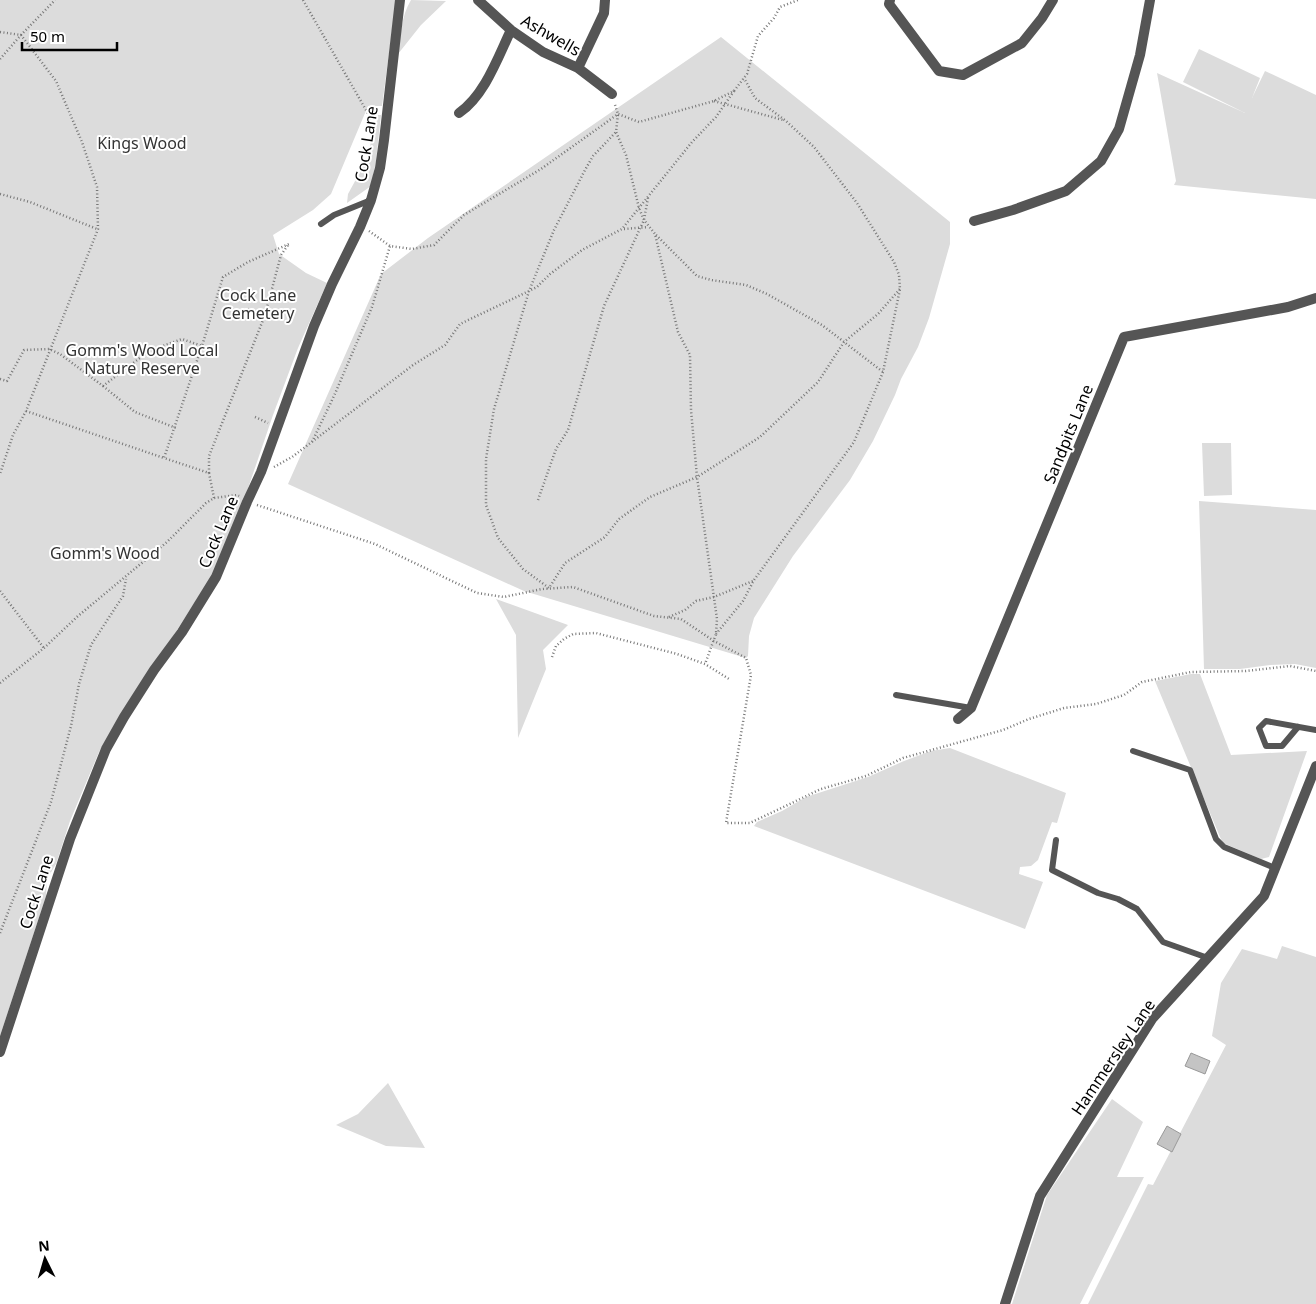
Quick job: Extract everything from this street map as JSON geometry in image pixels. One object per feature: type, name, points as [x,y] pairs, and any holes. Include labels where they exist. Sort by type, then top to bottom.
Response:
[{"type":"street","name":"Cock Lane","points":[[0,1052],[70,839],[106,749],[154,670],[182,632],[212,584],[261,472],[276,426],[314,326],[371,200],[380,168],[400,0]]},
{"type":"street","name":"Ashwells","points":[[478,0],[511,30],[543,52],[578,68],[612,94]]},
{"type":"street","points":[[578,68],[604,13],[604,0]]},
{"type":"street","points":[[890,0],[889,4],[939,71],[963,75],[1022,43],[1042,18],[1053,0]]},
{"type":"street","points":[[974,221],[1066,192],[1101,161],[1119,129],[1140,55],[1150,0]]},
{"type":"street","points":[[459,113],[468,107],[491,75],[511,30]]},
{"type":"street","name":"Sandpits Lane","points":[[958,719],[971,708],[1124,337],[1288,307],[1316,298]]},
{"type":"street","name":"Hammersley Lane","points":[[1005,1304],[1040,1196],[1152,1019],[1264,896],[1316,766]]},
{"type":"lane","points":[[321,224],[334,215],[371,200]]},
{"type":"lane","points":[[896,695],[971,708]]},
{"type":"lane","points":[[1298,727],[1282,746],[1266,746],[1259,728],[1266,721],[1316,730]]},
{"type":"lane","points":[[1133,751],[1190,770],[1216,839],[1224,847],[1275,868]]},
{"type":"lane","points":[[1056,840],[1052,870],[1098,893],[1118,899],[1137,909],[1163,942],[1208,958]]},
{"type":"path","points":[[0,59],[55,0]]},
{"type":"path","points":[[303,0],[384,140]]},
{"type":"path","points":[[622,229],[725,104],[747,74],[758,36],[774,18],[780,7],[798,0]]},
{"type":"path","points":[[0,32],[21,35],[56,81],[82,142],[97,187],[98,229],[26,411],[13,435],[0,474]]},
{"type":"path","points":[[716,634],[743,601],[754,580],[854,442],[883,372],[900,289],[899,275],[894,262],[857,203],[814,147],[786,121],[755,98],[744,78]]},
{"type":"path","points":[[618,114],[639,122],[714,101],[734,91]]},
{"type":"path","points":[[714,101],[786,121]]},
{"type":"path","points":[[618,114],[616,132],[626,155],[639,208],[644,220],[654,234],[697,276],[746,285],[766,294],[822,325],[883,372]]},
{"type":"path","points":[[360,227],[365,228],[390,246],[412,249],[434,245],[464,215],[541,168],[618,114]]},
{"type":"path","points":[[549,588],[524,569],[498,538],[486,505],[486,459],[494,409],[529,291],[554,230],[585,170],[593,156],[616,132]]},
{"type":"path","points":[[0,194],[30,202],[98,229]]},
{"type":"path","points":[[538,500],[556,449],[568,430],[604,306],[644,220],[649,196]]},
{"type":"path","points":[[261,472],[292,457],[413,365],[445,346],[460,324],[537,287],[550,274],[582,250],[622,229],[649,227]]},
{"type":"path","points":[[654,234],[678,332],[690,355],[697,476],[714,597],[716,634],[705,664]]},
{"type":"path","points":[[164,458],[176,428],[224,277],[248,262],[289,244],[281,255],[265,315],[209,456],[209,473],[214,498]]},
{"type":"path","points":[[311,443],[334,396],[372,307],[390,246]]},
{"type":"path","points":[[549,588],[565,563],[605,537],[620,518],[650,497],[697,476],[760,437],[818,382],[844,342],[878,314],[900,289]]},
{"type":"path","points":[[248,309],[265,315]]},
{"type":"path","points":[[103,386],[149,351],[182,339],[202,346]]},
{"type":"path","points":[[0,379],[8,381],[24,350],[49,349],[60,354],[135,412],[176,428]]},
{"type":"path","points":[[26,411],[209,473]]},
{"type":"path","points":[[255,417],[276,426]]},
{"type":"path","points":[[0,683],[44,648],[78,616],[167,542],[206,503],[214,498],[237,495]]},
{"type":"path","points":[[255,504],[375,544],[477,593],[504,597],[549,588],[573,587],[654,616],[681,619],[714,641],[746,658],[750,675],[726,823],[750,823],[821,789],[866,776],[903,758],[1003,730],[1029,719],[1064,708],[1096,704],[1124,695],[1142,682],[1192,672],[1246,671],[1290,666],[1316,671]]},
{"type":"path","points":[[0,933],[51,802],[71,726],[79,684],[91,644],[123,596],[126,577]]},
{"type":"path","points":[[668,617],[685,610],[696,601],[714,597],[754,580]]},
{"type":"path","points":[[0,591],[44,648]]},
{"type":"path","points":[[552,657],[556,646],[573,634],[596,633],[677,654],[705,664],[729,679]]},
{"type":"green space","name":"Gomm's Wood Local Nature Reserve","points":[[0,0],[396,0],[382,106],[368,106],[331,194],[313,210],[273,235],[279,254],[306,273],[327,283],[298,348],[244,500],[213,578],[202,591],[99,752],[70,821],[56,864],[47,879],[46,896],[0,1036]]},
{"type":"green space","points":[[411,0],[446,1],[421,25],[398,54],[403,19]]},
{"type":"green space","points":[[721,37],[950,222],[950,244],[929,318],[918,347],[901,379],[873,441],[850,480],[793,556],[754,618],[749,636],[748,656],[746,658],[524,591],[288,484],[381,274],[428,238]]},
{"type":"green space","points":[[1199,49],[1260,78],[1252,98],[1265,71],[1316,95],[1316,199],[1174,185],[1176,181],[1157,73],[1245,113],[1183,82]]},
{"type":"green space","points":[[378,115],[381,115],[371,186],[347,203],[348,194],[366,161]]},
{"type":"green space","points":[[1202,443],[1231,443],[1232,495],[1204,496]]},
{"type":"green space","points":[[1199,501],[1316,510],[1316,668],[1295,664],[1240,669],[1204,669]]},
{"type":"green space","points":[[496,599],[568,625],[543,650],[546,669],[518,738],[516,635]]},
{"type":"green space","points":[[1200,674],[1231,755],[1307,751],[1269,857],[1261,859],[1223,843],[1220,837],[1155,681]]},
{"type":"green space","points":[[950,748],[1066,793],[1057,823],[1052,822],[1038,860],[1031,866],[1020,867],[1019,874],[1043,882],[1025,929],[754,826],[757,822],[782,811],[806,797],[868,777],[931,751]]},
{"type":"green space","points":[[1282,946],[1316,957],[1316,1304],[1088,1304],[1148,1184],[1153,1185],[1226,1045],[1212,1036],[1221,983],[1242,949],[1277,959]]},
{"type":"green space","points":[[388,1083],[425,1148],[386,1146],[336,1125],[358,1114]]},
{"type":"green space","points":[[1112,1099],[1143,1122],[1117,1177],[1144,1177],[1080,1304],[1012,1304],[1047,1195]]},
{"type":"building","points":[[1191,1053],[1210,1061],[1205,1074],[1185,1066]]},
{"type":"building","points":[[1167,1126],[1181,1134],[1172,1152],[1157,1144]]},
{"type":"park label","name":"Kings Wood","points":[[142,143]]},
{"type":"park label","name":"Cock Lane Cemetery","points":[[258,304]]},
{"type":"park label","name":"Gomm's Wood","points":[[105,553]]}]
